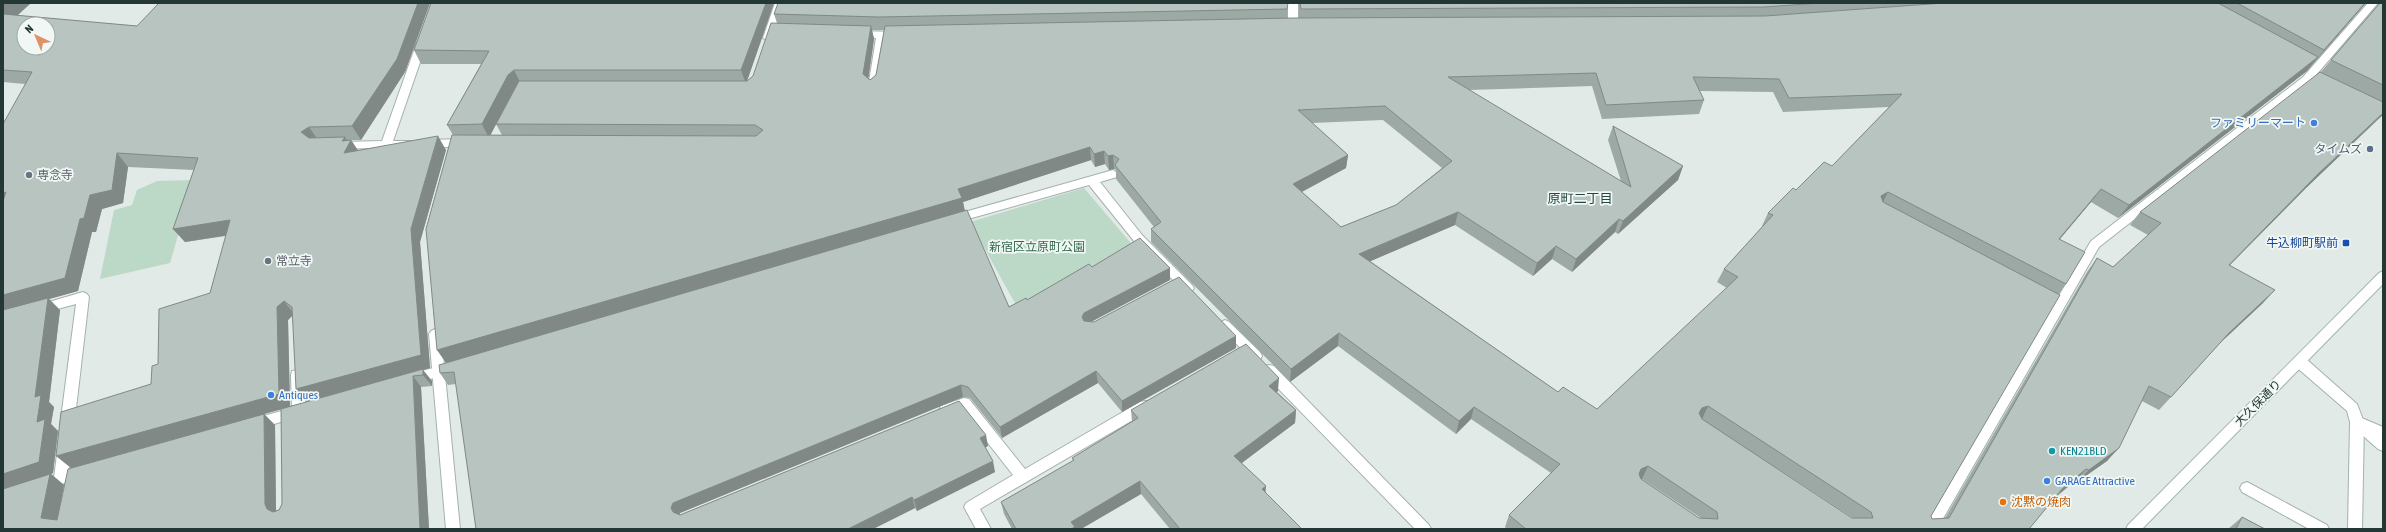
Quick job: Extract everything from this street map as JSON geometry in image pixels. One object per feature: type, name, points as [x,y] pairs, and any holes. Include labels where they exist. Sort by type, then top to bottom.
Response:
[{"type":"street","points":[[765,46],[780,3]]},
{"type":"street","points":[[1278,28],[1297,27],[1293,3]]},
{"type":"street","points":[[1929,529],[2096,244],[2311,80],[2311,67],[2373,3]]},
{"type":"street","points":[[770,32],[785,32]]},
{"type":"street","points":[[386,144],[425,33]]},
{"type":"street","points":[[845,34],[906,35]]},
{"type":"street","points":[[873,88],[882,35]]},
{"type":"street","points":[[450,158],[455,143]]},
{"type":"street","points":[[326,146],[478,143]]},
{"type":"street","points":[[939,224],[1091,179],[1113,174]]},
{"type":"street","points":[[1091,179],[1138,238],[1196,296]]},
{"type":"street","name":"大久保通り","points":[[2133,529],[2300,362],[2383,276]]},
{"type":"street","points":[[1167,289],[1181,281]]},
{"type":"street","points":[[25,313],[83,297],[64,481],[96,469]]},
{"type":"street","points":[[2045,299],[2059,306]]},
{"type":"street","points":[[1216,317],[1424,529]]},
{"type":"street","points":[[434,318],[452,529]]},
{"type":"street","points":[[1233,355],[1247,348]]},
{"type":"street","points":[[2300,362],[2352,408],[2357,422],[2354,529]]},
{"type":"street","points":[[402,382],[469,363]]},
{"type":"street","points":[[297,366],[298,411]]},
{"type":"street","points":[[984,529],[971,507],[1158,398]]},
{"type":"street","points":[[935,415],[964,403],[1022,476]]},
{"type":"street","points":[[238,428],[284,422],[298,411],[313,407]]},
{"type":"street","points":[[2357,422],[2383,433]]},
{"type":"street","points":[[2357,422],[2383,445]]},
{"type":"street","points":[[2247,488],[2322,529]]},
{"type":"green space","points":[[194,180],[170,263],[100,279],[114,210],[132,205],[137,190],[157,181]]},
{"type":"green space","name":"新宿区立原町公園","points":[[1084,188],[1135,248],[1016,305],[970,222]]},
{"type":"building","points":[[159,3],[418,3],[397,59],[352,126],[309,127],[301,132],[309,138],[345,137],[342,141],[351,140],[344,153],[438,136],[411,229],[421,355],[296,389],[292,307],[284,301],[277,307],[279,394],[56,456],[61,412],[151,384],[152,366],[158,364],[159,309],[210,293],[230,220],[173,229],[198,158],[117,153],[112,190],[90,195],[84,218],[80,219],[65,278],[3,295],[3,201],[6,192],[3,193],[3,124],[32,72],[3,70],[3,14],[25,16],[16,16],[16,56],[56,56],[56,19],[137,26]]},
{"type":"building","points":[[431,3],[766,3],[741,70],[514,70],[508,75],[482,124],[447,125],[489,51],[414,50]]},
{"type":"building","points":[[778,3],[1288,3],[1287,9],[879,17],[774,14]]},
{"type":"building","points":[[1300,3],[1820,3],[1764,7],[1301,9]]},
{"type":"building","points":[[1944,3],[2218,3],[2318,57],[2129,205],[2101,189],[2059,239],[2085,252],[2066,284],[1888,192],[1881,196],[1883,202],[2060,295],[1931,516],[1932,519],[1949,518],[2097,258],[2113,267],[2161,223],[2140,212],[2320,72],[2383,102],[2383,113],[2318,174],[2229,265],[2275,290],[2229,333],[2171,397],[2149,386],[2119,448],[2089,470],[2086,469],[2062,489],[2029,529],[1526,529],[1509,515],[1560,464],[1474,407],[1459,421],[1339,333],[1291,369],[1151,229],[1161,222],[1115,165],[1119,159],[1113,155],[1108,156],[1104,151],[1094,154],[1090,147],[958,189],[962,198],[437,350],[426,229],[452,135],[756,136],[763,130],[755,125],[496,124],[519,81],[747,81],[753,76],[771,23],[871,26],[863,74],[870,80],[876,75],[885,26],[1294,18],[1765,16]],"holes":[[[1596,73],[1606,105],[1704,100],[1693,77],[1779,79],[1789,98],[1902,94],[1832,166],[1824,162],[1796,190],[1793,188],[1768,213],[1773,215],[1724,269],[1738,277],[1597,409],[1563,387],[1558,392],[1359,254],[1458,212],[1537,263],[1556,246],[1576,259],[1619,219],[1623,221],[1683,166],[1613,126],[1631,187],[1448,77]],[[1385,106],[1452,161],[1396,205],[1341,227],[1293,184],[1348,155],[1298,110]],[[1708,406],[1871,512],[1873,518],[1852,518],[1702,419],[1699,413],[1702,408]],[[1648,466],[1717,512],[1718,519],[1699,518],[1641,479],[1639,474],[1641,469]]]},
{"type":"building","points":[[2237,3],[2365,3],[2324,50]]},
{"type":"building","points":[[2380,3],[2383,3],[2383,85],[2331,60]]},
{"type":"building","points":[[967,210],[1009,307],[1026,298],[1027,300],[1089,264],[1092,267],[1140,238],[1170,268],[1084,313],[1082,317],[1084,321],[1094,322],[1179,277],[1236,336],[1122,401],[1096,371],[1000,427],[968,387],[961,385],[673,503],[671,508],[673,512],[680,515],[959,401],[986,435],[980,438],[993,461],[914,500],[912,497],[848,529],[476,529],[454,372],[440,373],[439,365]]},
{"type":"building","points":[[48,298],[35,397],[41,395],[37,422],[45,419],[39,462],[3,474],[3,310]]},
{"type":"building","points":[[1246,344],[1279,378],[1269,386],[1296,410],[1234,456],[1266,486],[1262,489],[1302,529],[1180,529],[1140,481],[1071,522],[1075,527],[1071,529],[1016,529],[1001,502],[1074,460],[1072,458],[1138,418],[1131,410]]},
{"type":"building","points":[[423,369],[423,375],[413,376],[420,529],[3,529],[3,489],[50,474],[41,518],[57,520],[68,469],[264,414],[265,504],[267,509],[273,512],[279,510],[282,504],[281,409]]},
{"type":"building","points":[[2242,517],[2265,529],[2236,529]]},
{"type":"place","name":"ファミリーマート","points":[[2314,123]]},
{"type":"place","name":"タイムズ","points":[[2370,149]]},
{"type":"place","name":"専念寺","points":[[29,175]]},
{"type":"place","name":"牛込柳町駅前","points":[[2346,243]]},
{"type":"place","name":"常立寺","points":[[268,261]]},
{"type":"place","name":"Antiques","points":[[271,395]]},
{"type":"place","name":"KEN21BLD","points":[[2052,451]]},
{"type":"place","name":"GARAGE Attractive","points":[[2047,481]]},
{"type":"place","name":"沈黙の焼肉","points":[[2003,502]]},
{"type":"district","name":"原町二丁目","points":[[1580,198]]}]
